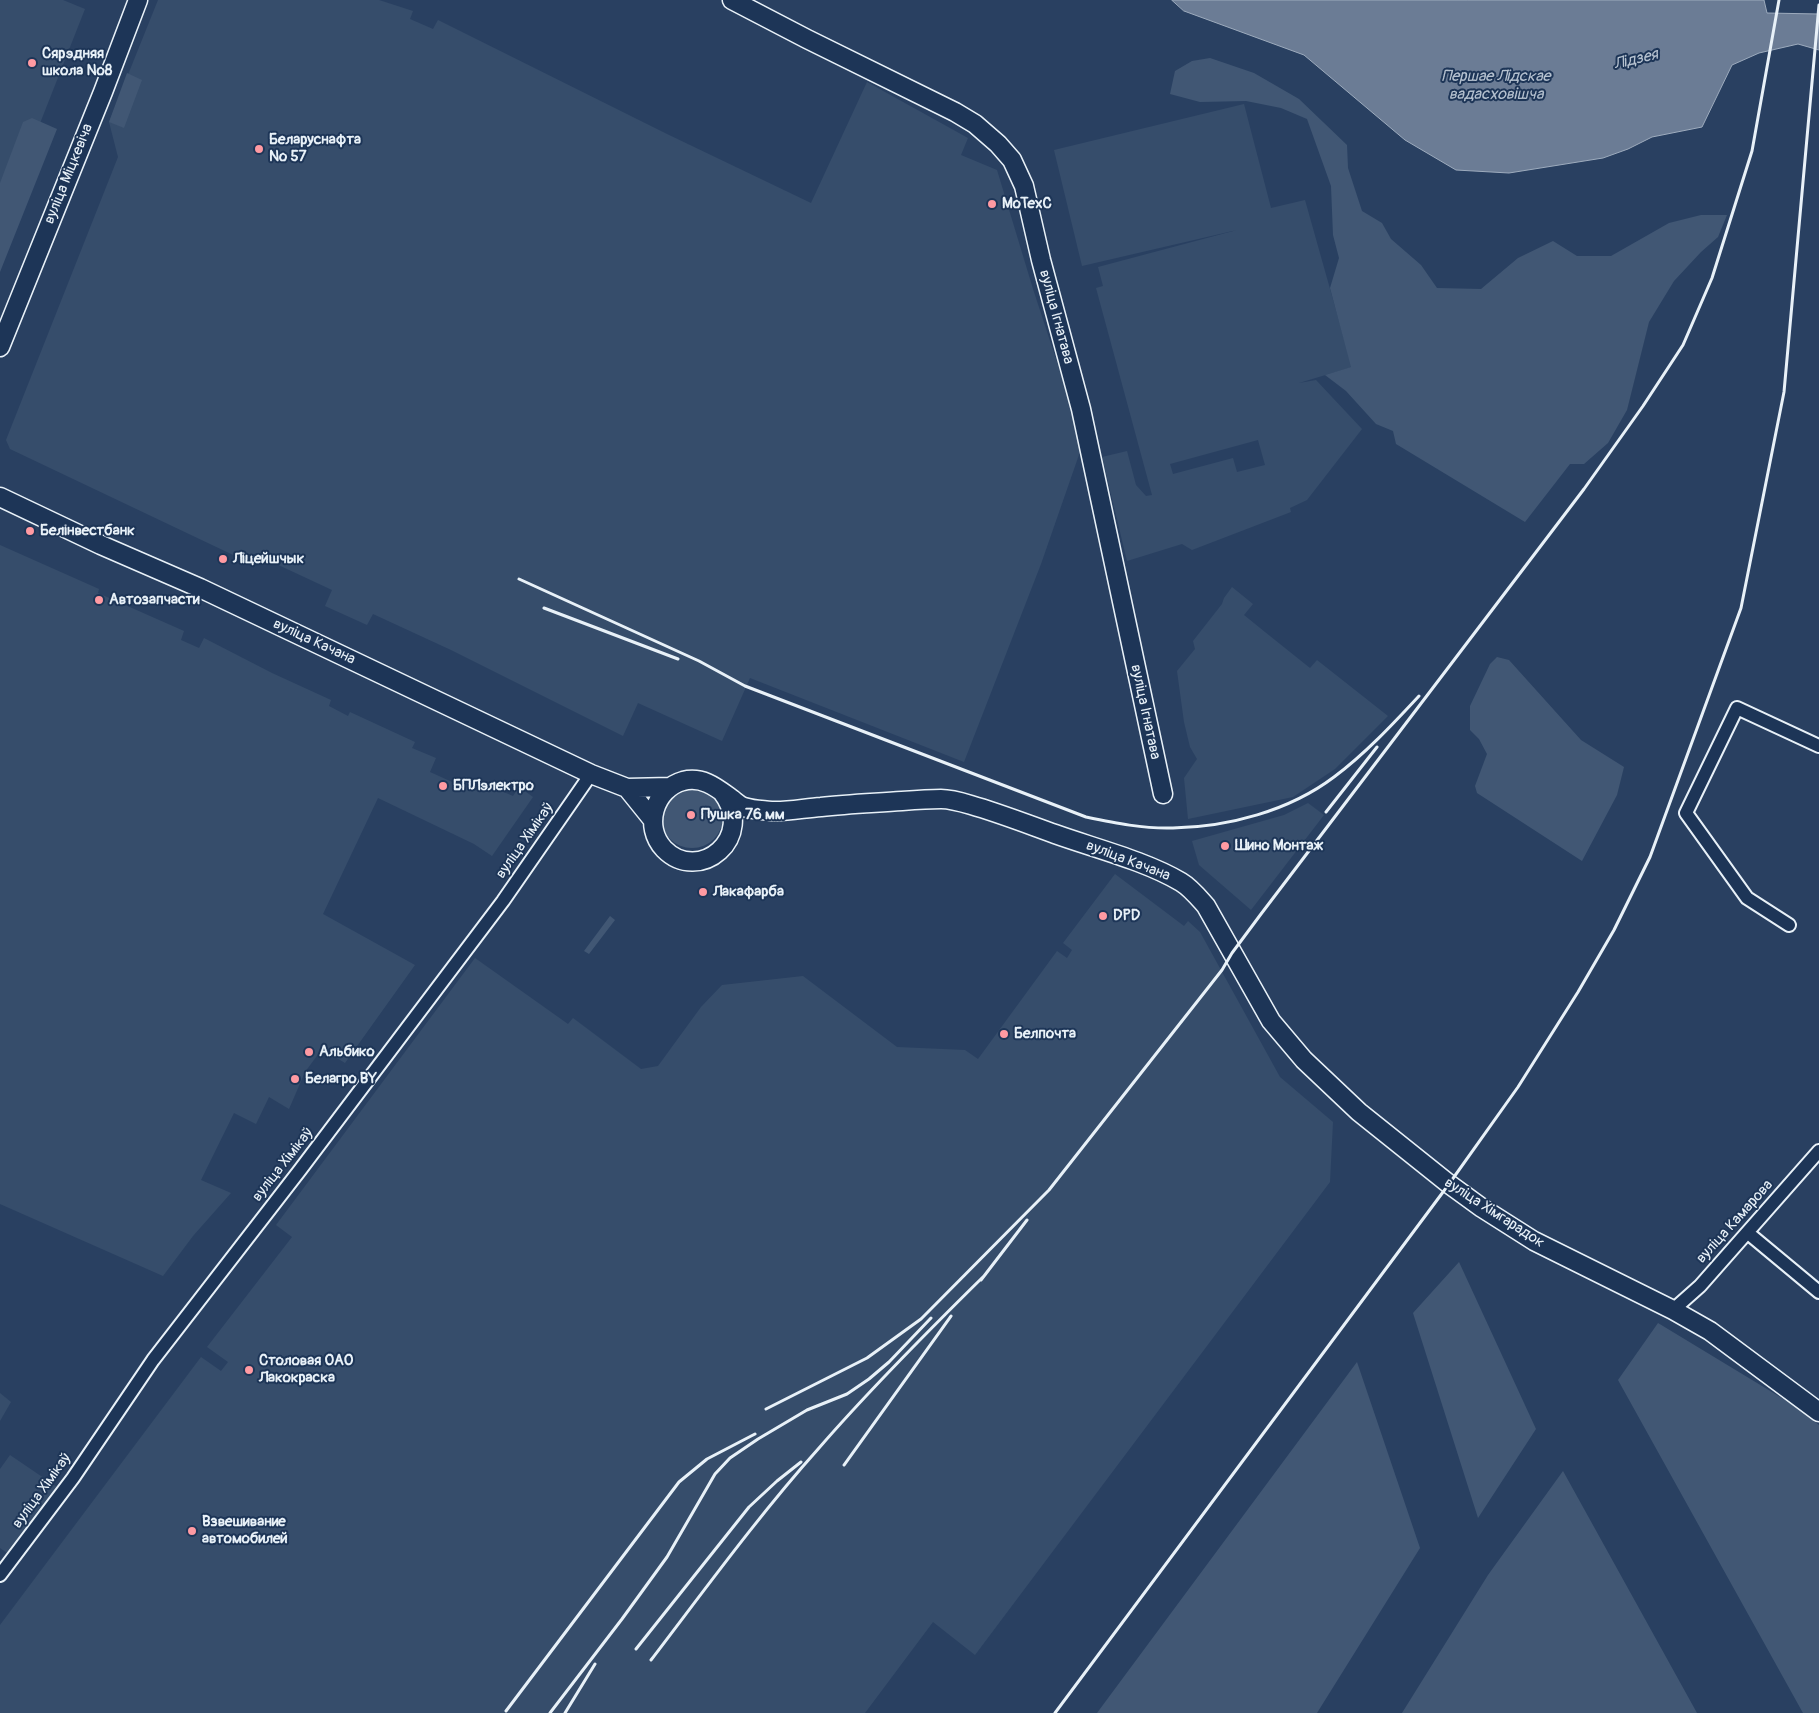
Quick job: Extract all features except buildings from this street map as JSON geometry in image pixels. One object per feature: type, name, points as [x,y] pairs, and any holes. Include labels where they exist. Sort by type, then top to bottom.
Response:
[{"type":"main road","name":"вуліца Міцкевіча","points":[[0,347],[138,0]]},
{"type":"main road","name":"вуліца Ігнатава","points":[[732,0],[956,112],[989,135],[1012,160],[1024,186],[1041,260],[1081,409],[1163,794]]},
{"type":"main road","name":"вуліца Качана","points":[[0,497],[101,545],[188,582],[591,774],[626,788],[670,787],[683,781],[697,780],[710,784],[743,807],[775,811],[846,804],[942,799],[990,810],[1145,866],[1181,882],[1195,893],[1206,906],[1271,1020],[1285,1039],[1304,1060],[1359,1112],[1393,1139]]},
{"type":"main road","points":[[652,819],[657,801],[670,787]]},
{"type":"main road","name":"вуліца Качана","points":[[626,788],[652,819],[657,840],[664,849],[673,856],[690,861],[708,858],[717,853],[725,845],[733,826],[775,811]]},
{"type":"main road","points":[[722,792],[731,808],[733,826]]},
{"type":"main road","name":"вуліца Хімгарадок","points":[[1393,1139],[1482,1208],[1534,1241],[1673,1310],[1710,1331],[1819,1412]]},
{"type":"street","points":[[1789,925],[1747,898],[1686,813],[1737,708],[1819,746]]},
{"type":"street","name":"вуліца Хімікаў","points":[[0,1575],[73,1478],[153,1360],[300,1170],[503,901],[591,774]]},
{"type":"street","name":"вуліца Камарова","points":[[1673,1310],[1700,1286],[1819,1151]]},
{"type":"street","points":[[1748,1232],[1819,1292]]},
{"type":"shaded area","name":"Сярэдняя школа №8","points":[[0,0],[63,0],[85,9],[9,202],[0,198]]},
{"type":"shaded area","points":[[158,0],[379,0],[413,11],[410,19],[433,29],[438,20],[811,203],[867,82],[968,138],[961,155],[997,170],[1070,402],[1081,449],[1041,564],[964,762],[750,678],[722,741],[638,703],[623,736],[451,650],[373,614],[367,625],[325,606],[332,590],[272,562],[250,563],[10,449],[6,440],[118,157],[109,122]]},
{"type":"shaded area","points":[[1210,58],[1254,73],[1299,99],[1347,145],[1348,168],[1362,211],[1382,223],[1391,239],[1421,265],[1437,288],[1481,289],[1518,258],[1553,241],[1577,256],[1611,256],[1669,223],[1701,215],[1727,215],[1718,237],[1674,281],[1649,322],[1627,410],[1608,443],[1584,464],[1570,464],[1525,522],[1396,444],[1393,431],[1376,424],[1346,391],[1325,375],[1351,367],[1330,288],[1339,258],[1333,235],[1331,186],[1307,119],[1281,108],[1246,101],[1200,102],[1170,94],[1175,71],[1192,61]]},
{"type":"shaded area","points":[[127,73],[142,80],[124,128],[109,122]]},
{"type":"shaded area","points":[[1244,104],[1271,208],[1305,200],[1352,367],[1299,383],[1316,380],[1362,429],[1307,500],[1290,508],[1291,512],[1192,550],[1182,544],[1127,561],[1102,457],[1127,451],[1136,485],[1146,496],[1152,495],[1096,288],[1103,286],[1098,267],[1237,230],[1082,266],[1054,150]],"holes":[[[1258,440],[1265,465],[1237,472],[1233,458],[1173,474],[1170,464]]]},
{"type":"shaded area","points":[[32,118],[57,129],[0,272],[0,183],[23,122]]},
{"type":"shaded area","points":[[0,545],[99,589],[98,593],[184,631],[181,640],[199,648],[204,638],[272,673],[331,700],[329,706],[348,716],[350,712],[415,742],[412,748],[436,758],[430,772],[461,786],[466,776],[513,796],[519,787],[533,797],[492,856],[474,844],[378,798],[323,914],[415,965],[345,1063],[322,1049],[305,1072],[289,1109],[269,1097],[256,1124],[234,1113],[201,1180],[231,1193],[193,1236],[163,1276],[0,1204]]},
{"type":"shaded area","points":[[1232,587],[1253,604],[1244,615],[1310,668],[1317,660],[1388,716],[1335,769],[1293,797],[1188,819],[1184,778],[1197,759],[1190,747],[1184,722],[1177,671],[1195,649],[1193,641],[1222,604]]},
{"type":"shaded area","points":[[1497,657],[1509,660],[1581,740],[1624,767],[1617,795],[1582,861],[1477,793],[1475,786],[1487,754],[1479,739],[1470,730],[1470,706],[1490,664]]},
{"type":"shaded area","points":[[692,786],[704,789],[714,795],[720,805],[723,817],[720,829],[714,839],[704,845],[692,848],[680,845],[670,839],[664,829],[661,817],[664,805],[670,795],[680,789]]},
{"type":"shaded area","points":[[1308,803],[1324,815],[1251,910],[1199,865],[1192,841],[1284,815]]},
{"type":"shaded area","points":[[1115,874],[1184,926],[1188,921],[1200,932],[1280,1077],[1333,1122],[1330,1182],[975,1655],[933,1622],[865,1713],[0,1713],[0,1625],[201,1357],[221,1371],[228,1362],[207,1347],[292,1237],[276,1225],[475,958],[568,1024],[573,1018],[641,1069],[658,1066],[701,1007],[722,985],[803,976],[897,1047],[965,1050],[978,1059],[1057,951],[1067,958],[1072,950],[1063,943]]},
{"type":"shaded area","points":[[610,916],[615,920],[589,954],[584,951]]},
{"type":"shaded area","points":[[1459,1262],[1536,1429],[1478,1518],[1413,1313]]},
{"type":"shaded area","points":[[1658,1323],[1795,1406],[1819,1425],[1819,1713],[1803,1713],[1618,1380]]},
{"type":"shaded area","points":[[1357,1362],[1420,1548],[1317,1713],[1097,1713]]},
{"type":"shaded area","points":[[0,1393],[11,1402],[0,1421]]},
{"type":"shaded area","points":[[10,1455],[60,1489],[10,1555],[0,1548],[0,1469]]},
{"type":"shaded area","points":[[1563,1471],[1697,1713],[1402,1713],[1488,1575]]},
{"type":"water","name":"Першае Лідскае вадасховішча","points":[[1172,0],[1764,0],[1767,13],[1819,14],[1819,50],[1798,44],[1759,53],[1732,65],[1702,127],[1652,137],[1628,149],[1603,158],[1509,173],[1456,170],[1405,140],[1304,55],[1184,11]]},
{"type":"railway","points":[[766,1409],[867,1358],[921,1319],[1049,1190],[1222,970],[1232,953],[1261,914],[1584,489],[1643,406],[1683,345],[1712,278],[1752,151],[1779,0]]},
{"type":"railway","points":[[1055,1713],[1449,1184],[1518,1087],[1578,992],[1614,930],[1650,857],[1741,608],[1784,392],[1819,5]]},
{"type":"railway","points":[[519,579],[699,661],[745,686],[1086,817],[1140,827],[1173,828],[1215,824],[1257,815],[1298,799],[1334,777],[1357,759],[1419,696]]},
{"type":"railway","points":[[544,608],[678,659]]},
{"type":"railway","points":[[1326,812],[1377,747]]},
{"type":"railway","points":[[981,1280],[1027,1220]]},
{"type":"railway","points":[[651,1660],[733,1552],[797,1473],[879,1382],[985,1275]]},
{"type":"railway","points":[[844,1465],[951,1316]]},
{"type":"railway","points":[[550,1713],[667,1557],[715,1474],[730,1458],[807,1410],[847,1394],[869,1379],[889,1362],[931,1318]]},
{"type":"railway","points":[[506,1711],[679,1482],[707,1459],[755,1434]]},
{"type":"railway","points":[[636,1649],[749,1507],[801,1462]]},
{"type":"railway","points":[[565,1713],[595,1664]]},
{"type":"place","name":"Сярэдняя школа №8","points":[[32,63]]},
{"type":"place","name":"Беларуснафта № 57","points":[[259,149]]},
{"type":"place","name":"MoTexC","points":[[992,204]]},
{"type":"place","name":"Белінвестбанк","points":[[30,531]]},
{"type":"place","name":"Ліцейшчык","points":[[223,559]]},
{"type":"place","name":"Автозапчасти","points":[[99,600]]},
{"type":"place","name":"БПЛэлектро","points":[[443,786]]},
{"type":"place","name":"Пушка 76 мм","points":[[691,815]]},
{"type":"place","name":"Шино Монтаж","points":[[1225,846]]},
{"type":"place","name":"Лакафарба","points":[[703,892]]},
{"type":"place","name":"DPD","points":[[1103,916]]},
{"type":"place","name":"Белпочта","points":[[1004,1034]]},
{"type":"place","name":"Альбико","points":[[309,1052]]},
{"type":"place","name":"Белагро BY","points":[[295,1079]]},
{"type":"place","name":"Столовая ОАО Лакокраска","points":[[249,1370]]},
{"type":"place","name":"Взвешивание автомобилей","points":[[192,1531]]},
{"type":"water label","name":"Лідзея","points":[[1636,60]]}]
